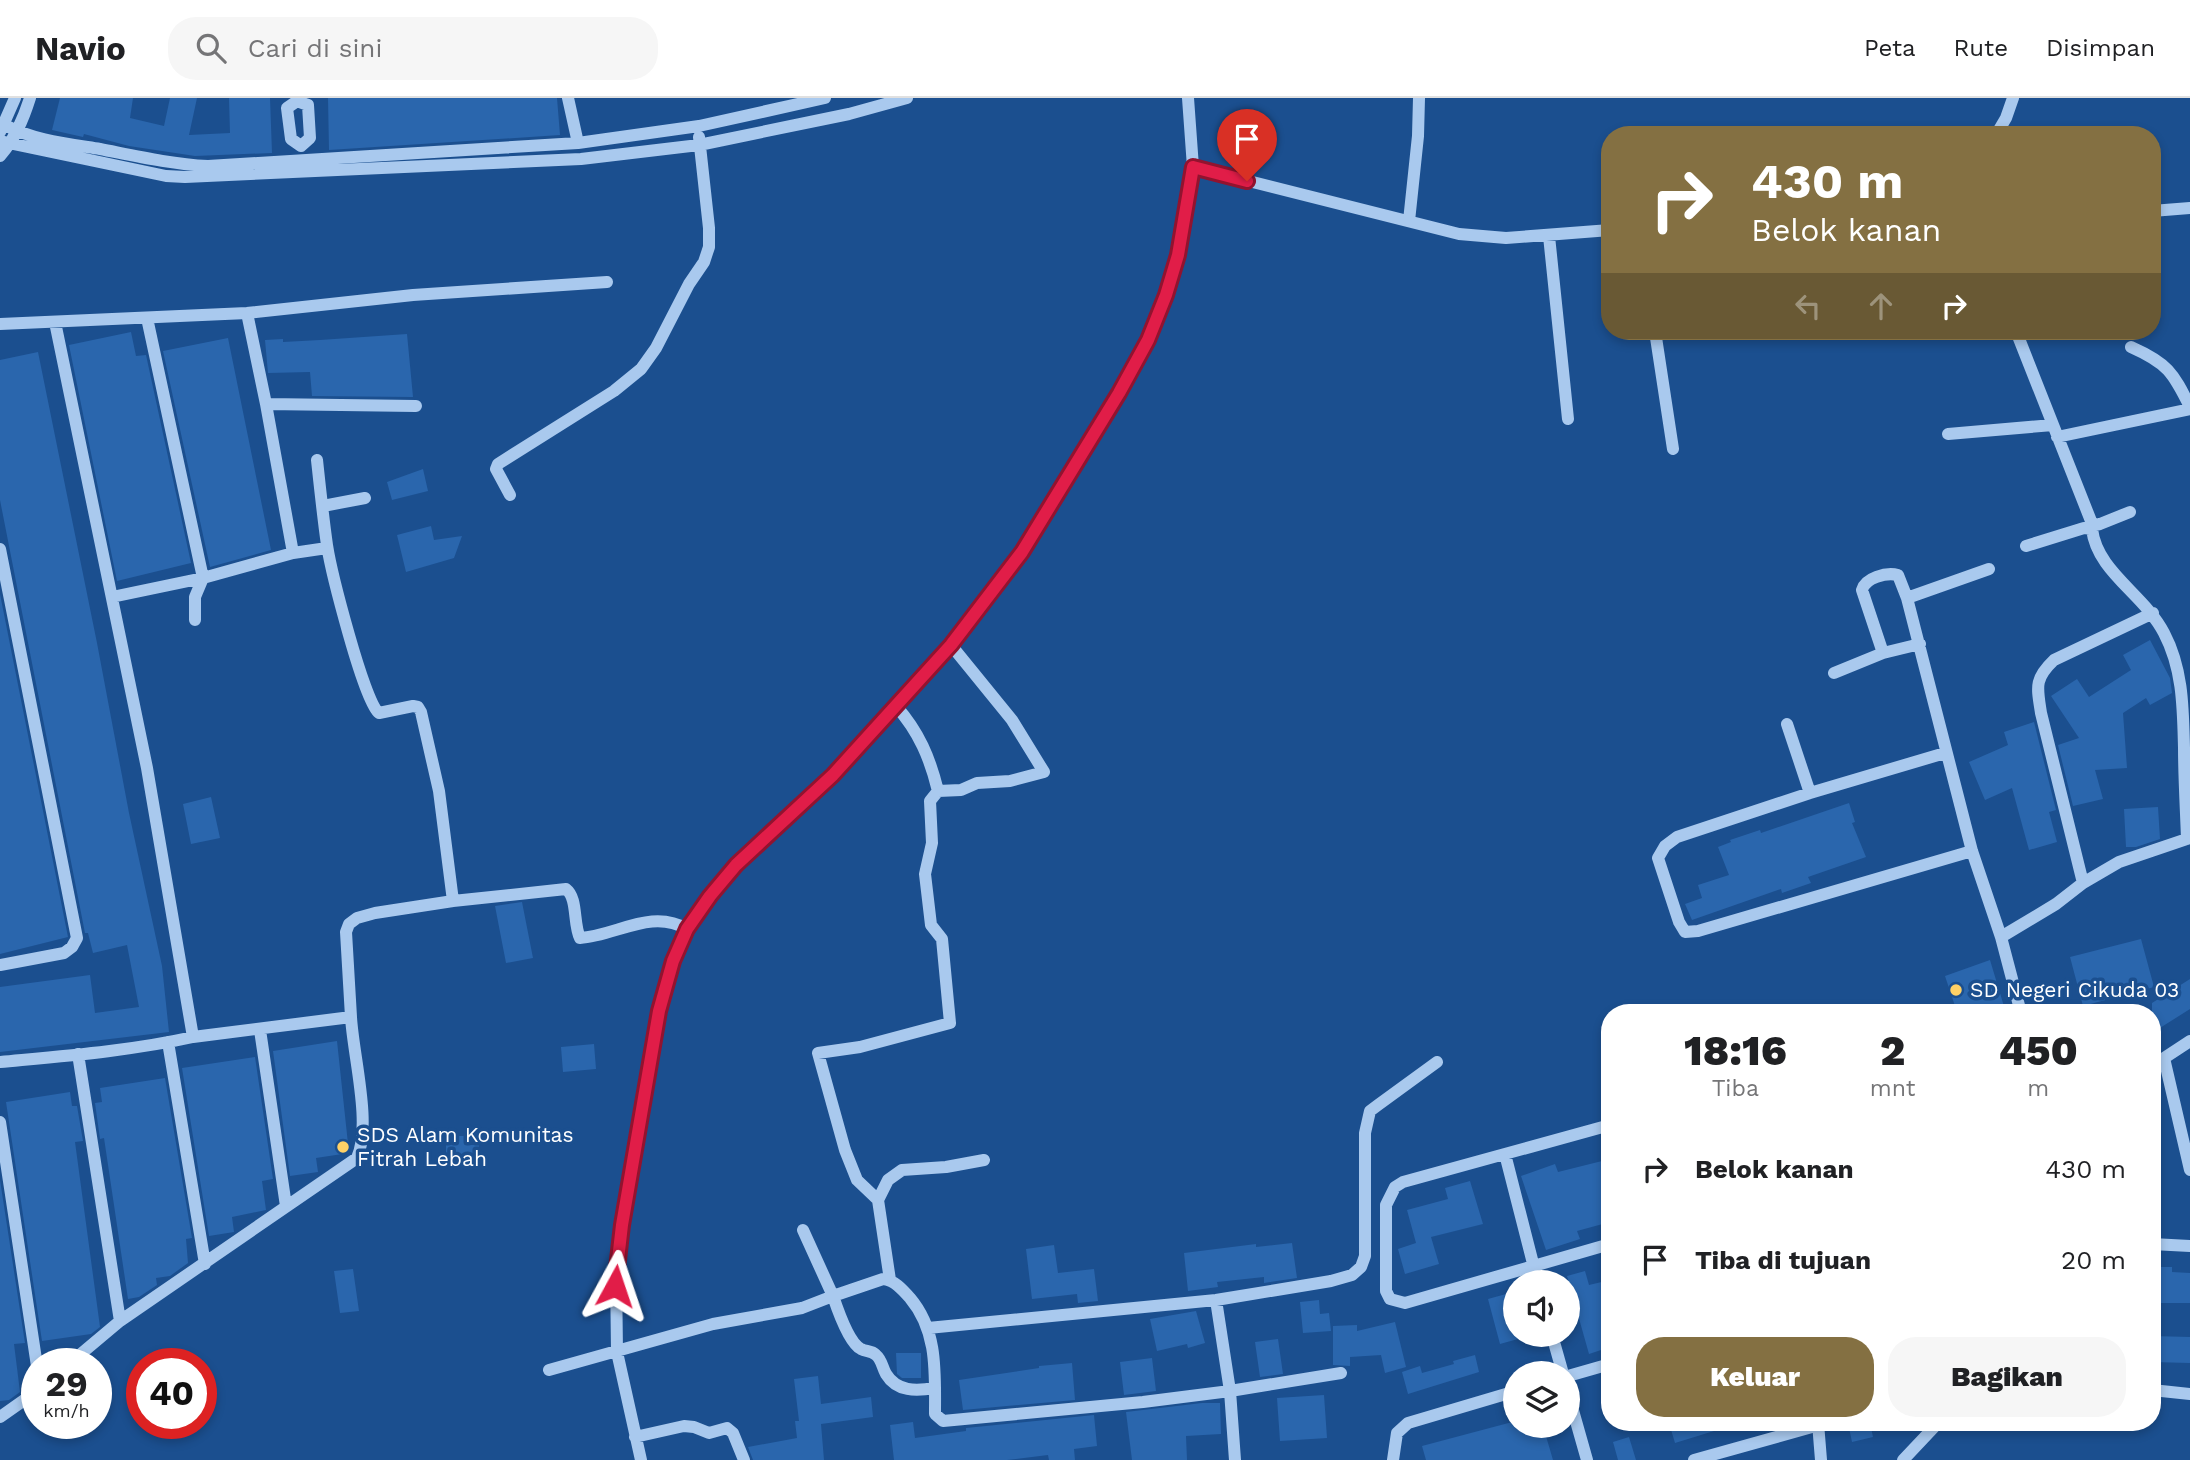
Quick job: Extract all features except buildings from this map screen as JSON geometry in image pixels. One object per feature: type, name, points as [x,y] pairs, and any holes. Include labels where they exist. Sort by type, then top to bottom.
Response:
[{"type":"street","points":[[15,98],[2,129],[155,174],[185,177],[578,143],[699,126],[825,98]]},
{"type":"street","points":[[0,156],[5,143],[17,132],[30,98]]},
{"type":"street","points":[[568,98],[578,143]]},
{"type":"street","points":[[302,167],[581,159],[699,145],[849,114],[907,98]]},
{"type":"street","points":[[641,1460],[617,1352],[616,1271],[659,1011],[673,961],[687,929],[736,865],[833,775],[951,645],[1022,552],[1119,393],[1148,340],[1178,255],[1193,167],[1188,98]]},
{"type":"street","points":[[1409,221],[1419,98]]},
{"type":"street","points":[[2001,126],[2012,98]]},
{"type":"street","points":[[297,99],[308,105],[310,124],[310,138],[301,146],[291,139],[287,108],[297,99]]},
{"type":"street","points":[[510,495],[496,469],[498,464],[614,391],[641,369],[656,348],[689,284],[704,262],[709,247],[709,228],[699,126]]},
{"type":"street","points":[[5,143],[74,151]]},
{"type":"street","points":[[301,146],[302,167]]},
{"type":"street","points":[[1193,167],[1459,234],[1506,238],[1601,231]]},
{"type":"street","points":[[2161,210],[2190,208]]},
{"type":"street","points":[[1549,236],[1568,419]]},
{"type":"street","points":[[0,324],[247,313],[413,295],[607,282]]},
{"type":"street","points":[[247,313],[293,553]]},
{"type":"street","points":[[147,317],[203,578],[195,597],[195,620]]},
{"type":"street","points":[[55,322],[153,801],[193,1037]]},
{"type":"street","points":[[1656,340],[1673,449]]},
{"type":"street","points":[[2001,937],[2119,862],[2188,838],[2187,746],[2182,692],[2175,661],[2153,613],[2113,572],[2094,543],[2094,527],[2020,340]]},
{"type":"street","points":[[1948,434],[2055,431],[2190,407],[2177,379],[2167,367],[2150,355],[2131,347]]},
{"type":"street","points":[[266,404],[416,406]]},
{"type":"street","points":[[317,460],[327,548],[361,675],[373,708],[386,714],[413,706],[418,707],[421,712],[439,791],[453,901]]},
{"type":"street","points":[[323,506],[365,498]]},
{"type":"street","points":[[2026,545],[2094,527],[2130,512]]},
{"type":"street","points":[[112,597],[203,578],[293,553],[327,548]]},
{"type":"street","points":[[0,549],[77,938],[72,947],[64,953],[0,965]]},
{"type":"street","points":[[1907,598],[1989,569]]},
{"type":"street","points":[[1884,653],[1862,590],[1867,581],[1891,573],[1898,575],[1907,598],[1972,851],[2001,937],[2019,1004]]},
{"type":"street","points":[[2083,883],[2041,713],[2038,685],[2041,672],[2054,660],[2153,613]]},
{"type":"street","points":[[1834,673],[1884,653],[1920,644]]},
{"type":"street","points":[[878,1200],[857,1180],[845,1150],[818,1053],[860,1047],[950,1023],[942,939],[931,925],[925,874],[932,843],[930,801],[938,791],[961,790],[977,783],[1010,781],[1044,772],[1012,720],[951,645]]},
{"type":"street","points":[[896,706],[923,742],[938,791]]},
{"type":"street","points":[[1787,724],[1810,793]]},
{"type":"street","points":[[1945,752],[1677,837],[1665,846],[1658,858],[1679,922],[1685,932],[1698,932],[1972,851]]},
{"type":"street","points":[[88,1348],[120,1321],[357,1158],[362,1147],[363,1123],[345,939],[349,924],[357,918],[453,901],[566,889],[571,894],[580,938],[651,921],[671,921],[687,929]]},
{"type":"street","points":[[0,1062],[351,1017]]},
{"type":"street","points":[[260,1030],[286,1206]]},
{"type":"street","points":[[2161,1060],[2190,1041]]},
{"type":"street","points":[[168,1042],[205,1264]]},
{"type":"street","points":[[78,1054],[120,1321]]},
{"type":"street","points":[[2164,1058],[2190,1170]]},
{"type":"street","points":[[928,1328],[1216,1300],[1331,1281],[1352,1275],[1361,1267],[1365,1256],[1364,1146],[1370,1111],[1437,1062]]},
{"type":"street","points":[[0,1122],[34,1348]]},
{"type":"street","points":[[1601,1127],[1403,1182],[1395,1187],[1386,1205],[1386,1290],[1390,1299],[1405,1303],[1601,1247]]},
{"type":"street","points":[[1505,1154],[1534,1270]]},
{"type":"street","points":[[984,1160],[946,1167],[902,1170],[888,1180],[878,1200],[890,1280],[917,1307],[928,1328],[935,1388],[935,1414],[943,1421],[1143,1402],[1341,1373]]},
{"type":"street","points":[[803,1230],[851,1338],[858,1348],[878,1357],[887,1375],[897,1386],[913,1390],[935,1388]]},
{"type":"street","points":[[2161,1244],[2190,1246]]},
{"type":"street","points":[[549,1370],[713,1324],[802,1308],[874,1280],[890,1280]]},
{"type":"street","points":[[1216,1300],[1230,1391],[1235,1460]]},
{"type":"street","points":[[1580,1373],[1601,1367]]},
{"type":"street","points":[[2161,1391],[2190,1394]]},
{"type":"street","points":[[1393,1460],[1397,1433],[1408,1423],[1503,1395]]},
{"type":"street","points":[[0,1417],[21,1402]]},
{"type":"street","points":[[635,1437],[684,1426],[709,1433],[727,1428],[733,1433],[744,1460]]},
{"type":"street","points":[[1694,1460],[1794,1431]]},
{"type":"street","points":[[1819,1431],[1821,1460]]},
{"type":"street","points":[[1903,1460],[1930,1431]]},
{"type":"street","points":[[1580,1435],[1587,1460]]},
{"type":"place","name":"SD Negeri Cikuda 03","points":[[1956,990]]},
{"type":"place","name":"SDS Alam Komunitas Fitrah Lebah","points":[[343,1147]]},
{"type":"route","points":[[615,1286],[622,1225],[659,1011],[673,961],[687,929],[736,865],[833,775],[951,645],[1022,552],[1082,456],[1148,340],[1178,255],[1193,167],[1247,181]]}]
